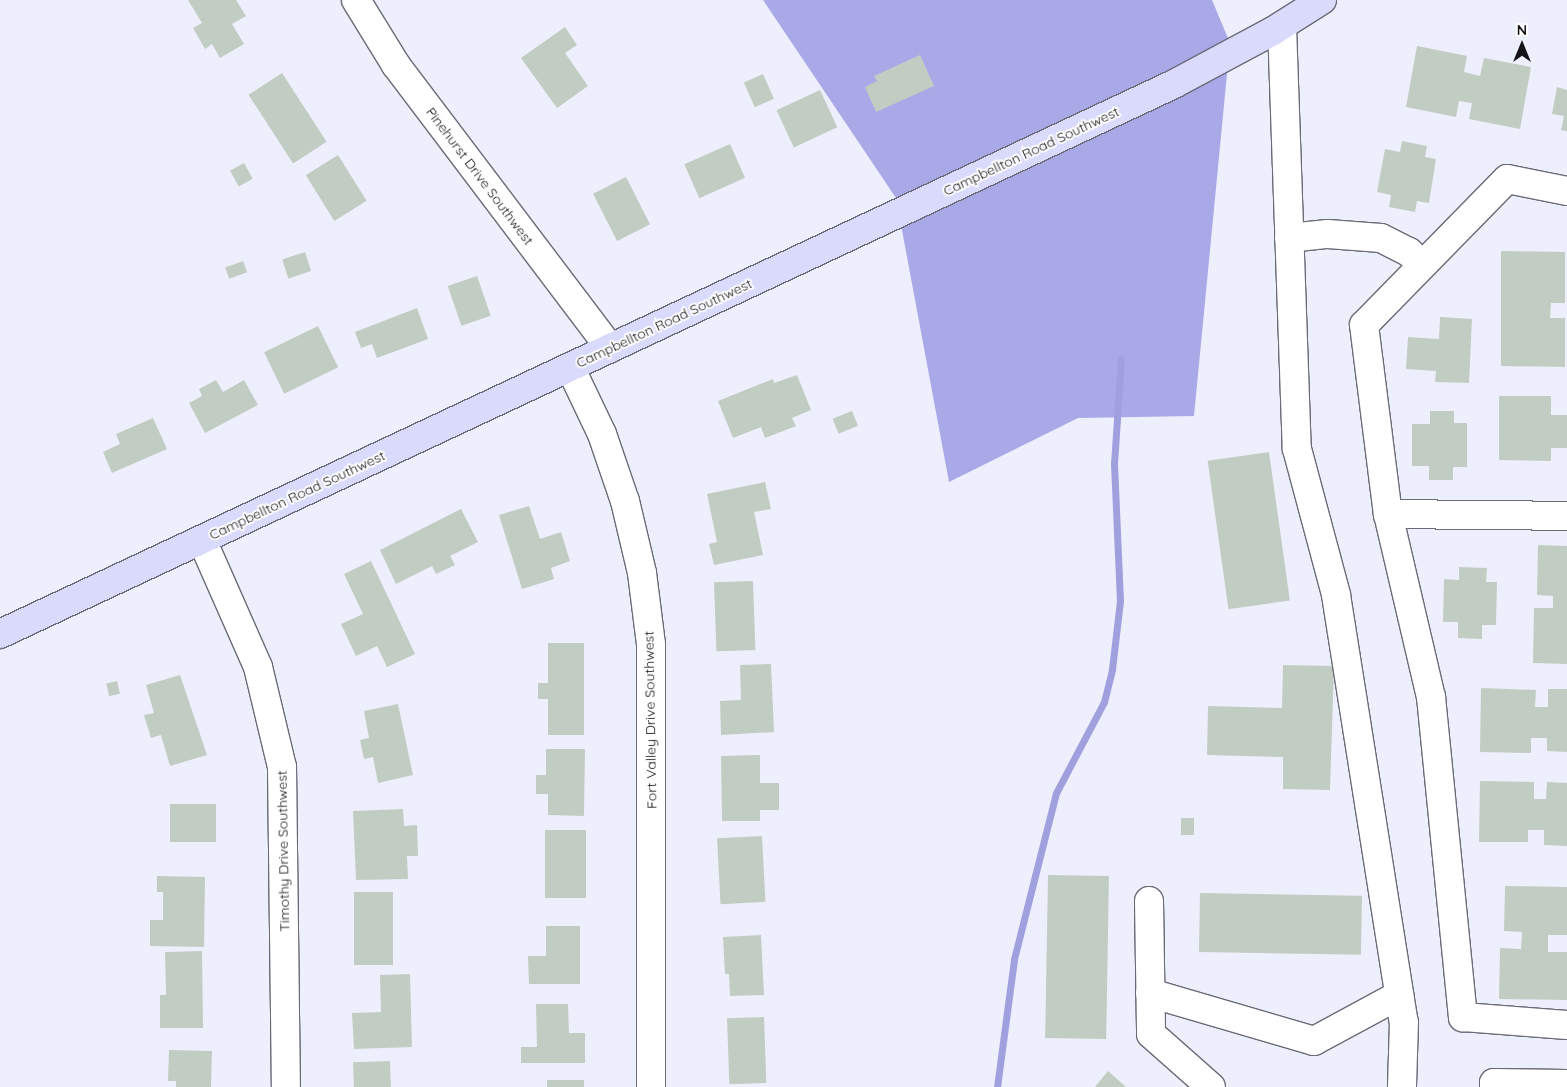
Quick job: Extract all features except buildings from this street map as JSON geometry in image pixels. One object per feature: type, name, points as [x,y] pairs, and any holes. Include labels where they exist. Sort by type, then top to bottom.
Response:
[{"type":"main road","name":"Campbellton Road Southwest","points":[[0,634],[1174,84],[1282,26],[1322,0]]},
{"type":"street","name":"Pinehurst Drive Southwest","points":[[356,0],[396,65],[610,348]]},
{"type":"street","points":[[1282,26],[1297,449],[1336,595],[1404,1022],[1402,1087]]},
{"type":"street","points":[[1567,191],[1507,179],[1421,264],[1364,325],[1388,514],[1431,697],[1463,1017],[1567,1025]]},
{"type":"street","points":[[1289,238],[1328,234],[1380,238],[1410,252],[1421,264]]},
{"type":"street","name":"Fort Valley Drive Southwest","points":[[570,367],[602,434],[626,501],[642,573],[651,644],[651,1087]]},
{"type":"street","points":[[1388,514],[1567,516]]},
{"type":"street","name":"Timothy Drive Southwest","points":[[202,540],[258,666],[282,767],[286,1087]]},
{"type":"street","points":[[1149,901],[1151,1034],[1211,1087]]},
{"type":"street","points":[[1150,993],[1314,1041],[1399,995]]},
{"type":"street","points":[[1494,1087],[1494,1083],[1567,1084]]},
{"type":"shaded area","points":[[763,0],[1212,0],[1230,43],[1194,416],[1078,418],[949,482],[896,198]]},
{"type":"waterway","points":[[997,1087],[1014,959],[1056,793],[1104,702],[1112,669],[1120,601],[1114,464],[1121,359]]}]
